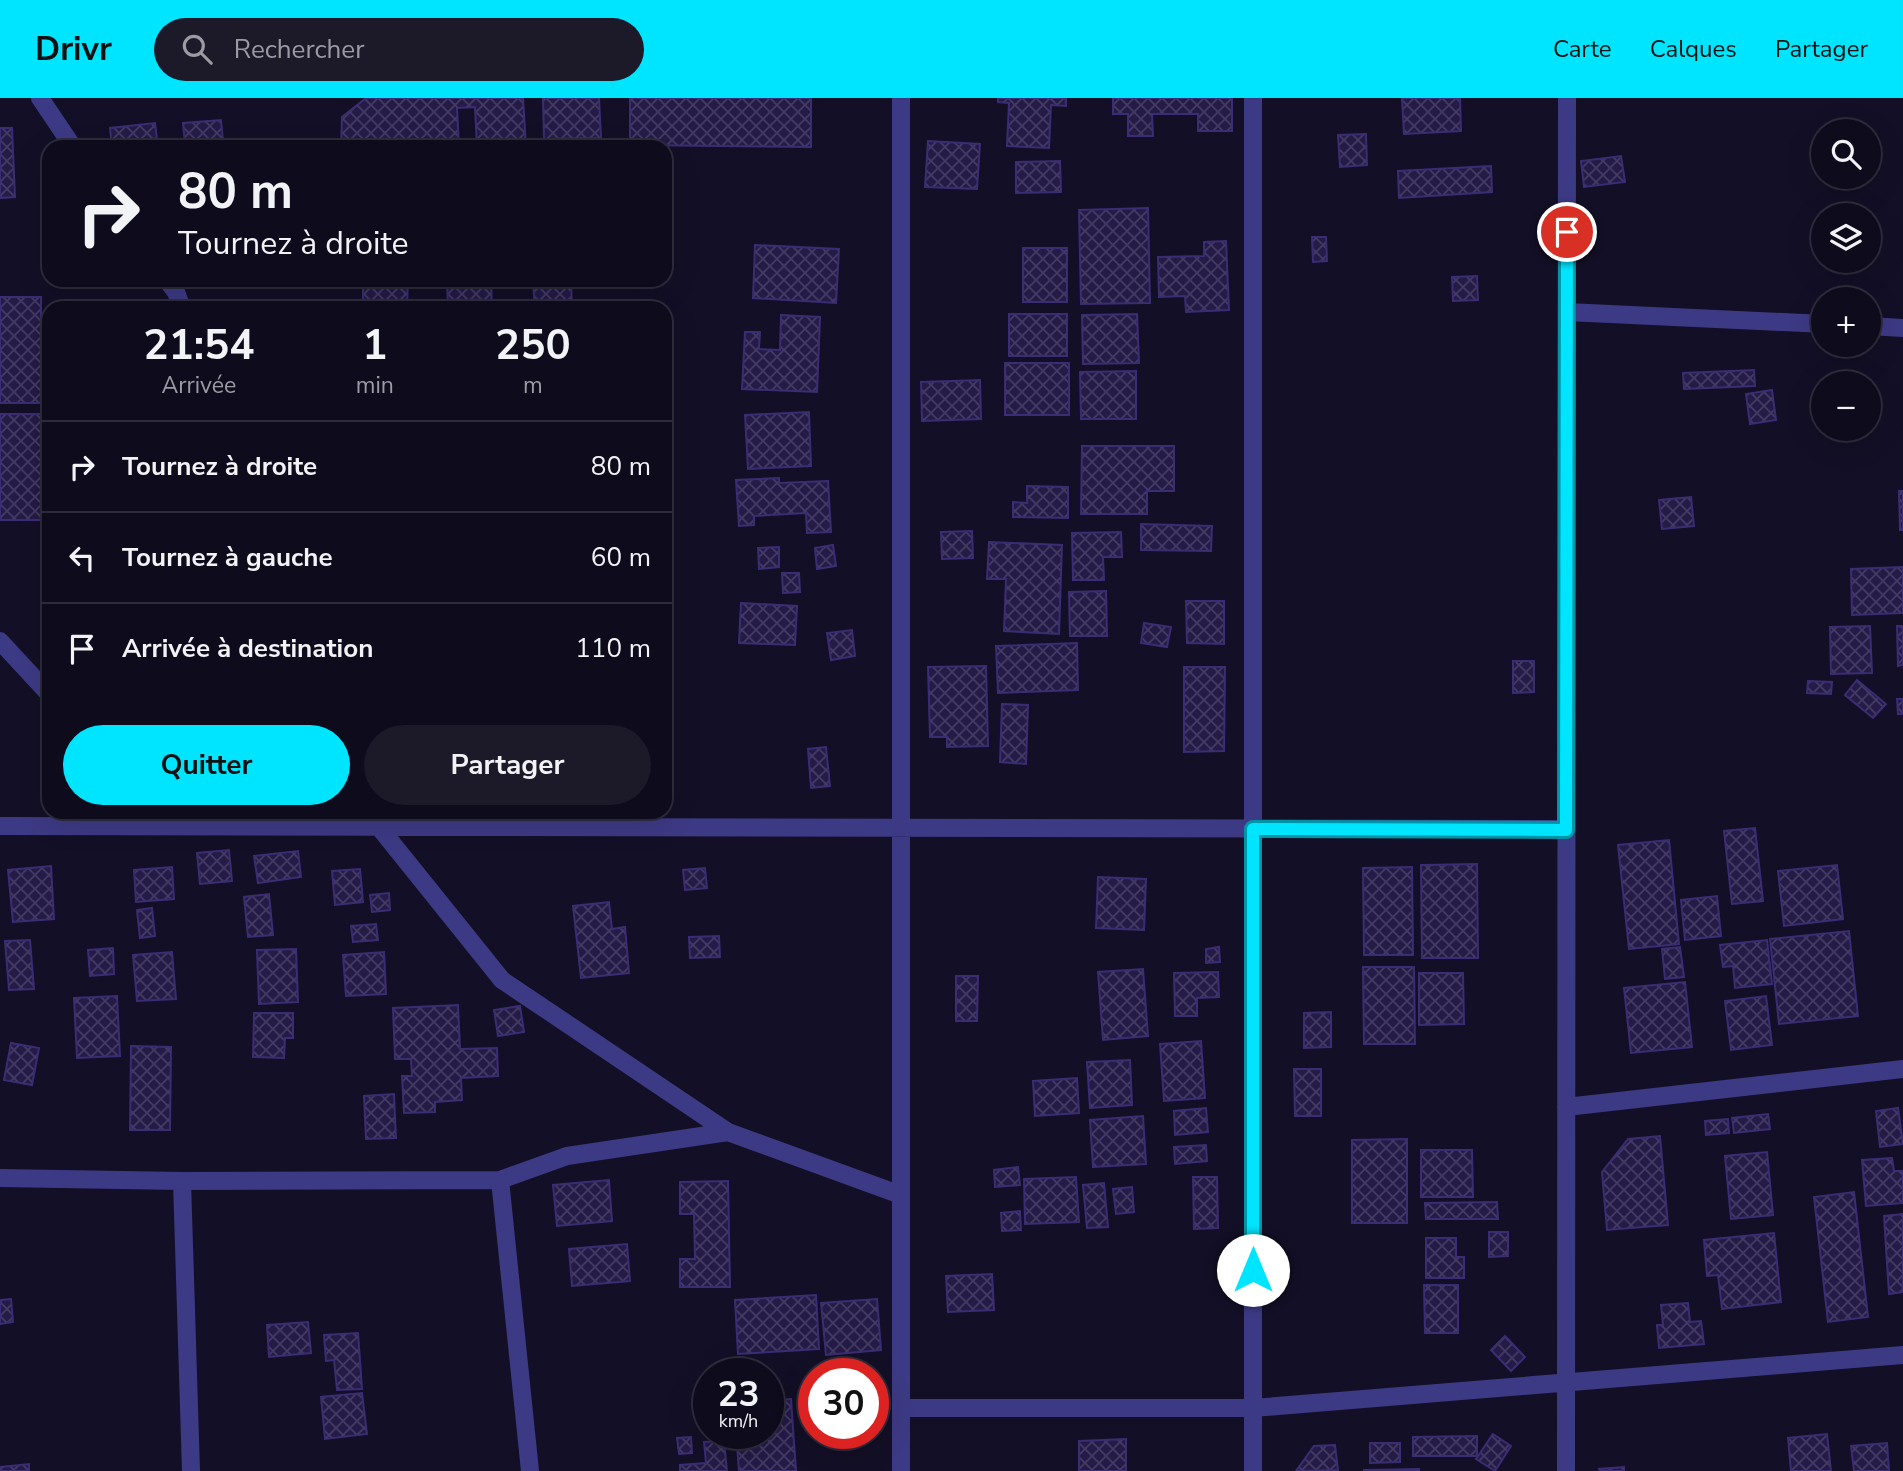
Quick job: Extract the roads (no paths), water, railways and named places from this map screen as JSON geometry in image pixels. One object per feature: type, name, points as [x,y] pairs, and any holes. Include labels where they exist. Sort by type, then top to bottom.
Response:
[{"type":"street","points":[[40,98],[68,140]]},
{"type":"street","points":[[901,98],[901,1471]]},
{"type":"street","points":[[1253,98],[1253,1471]]},
{"type":"street","points":[[1566,1471],[1567,98]]},
{"type":"street","points":[[1567,312],[1811,323]]},
{"type":"street","points":[[1881,327],[1903,328]]},
{"type":"street","points":[[0,641],[42,686]]},
{"type":"street","points":[[359,819],[379,827],[502,980],[728,1132],[901,1195]]},
{"type":"street","points":[[0,826],[1566,830]]},
{"type":"street","points":[[1566,1107],[1903,1069]]},
{"type":"street","points":[[0,1178],[183,1181],[500,1180],[567,1156],[728,1132]]},
{"type":"street","points":[[500,1180],[530,1471]]},
{"type":"street","points":[[183,1181],[191,1471]]},
{"type":"street","points":[[901,1408],[1253,1408],[1903,1355]]}]
